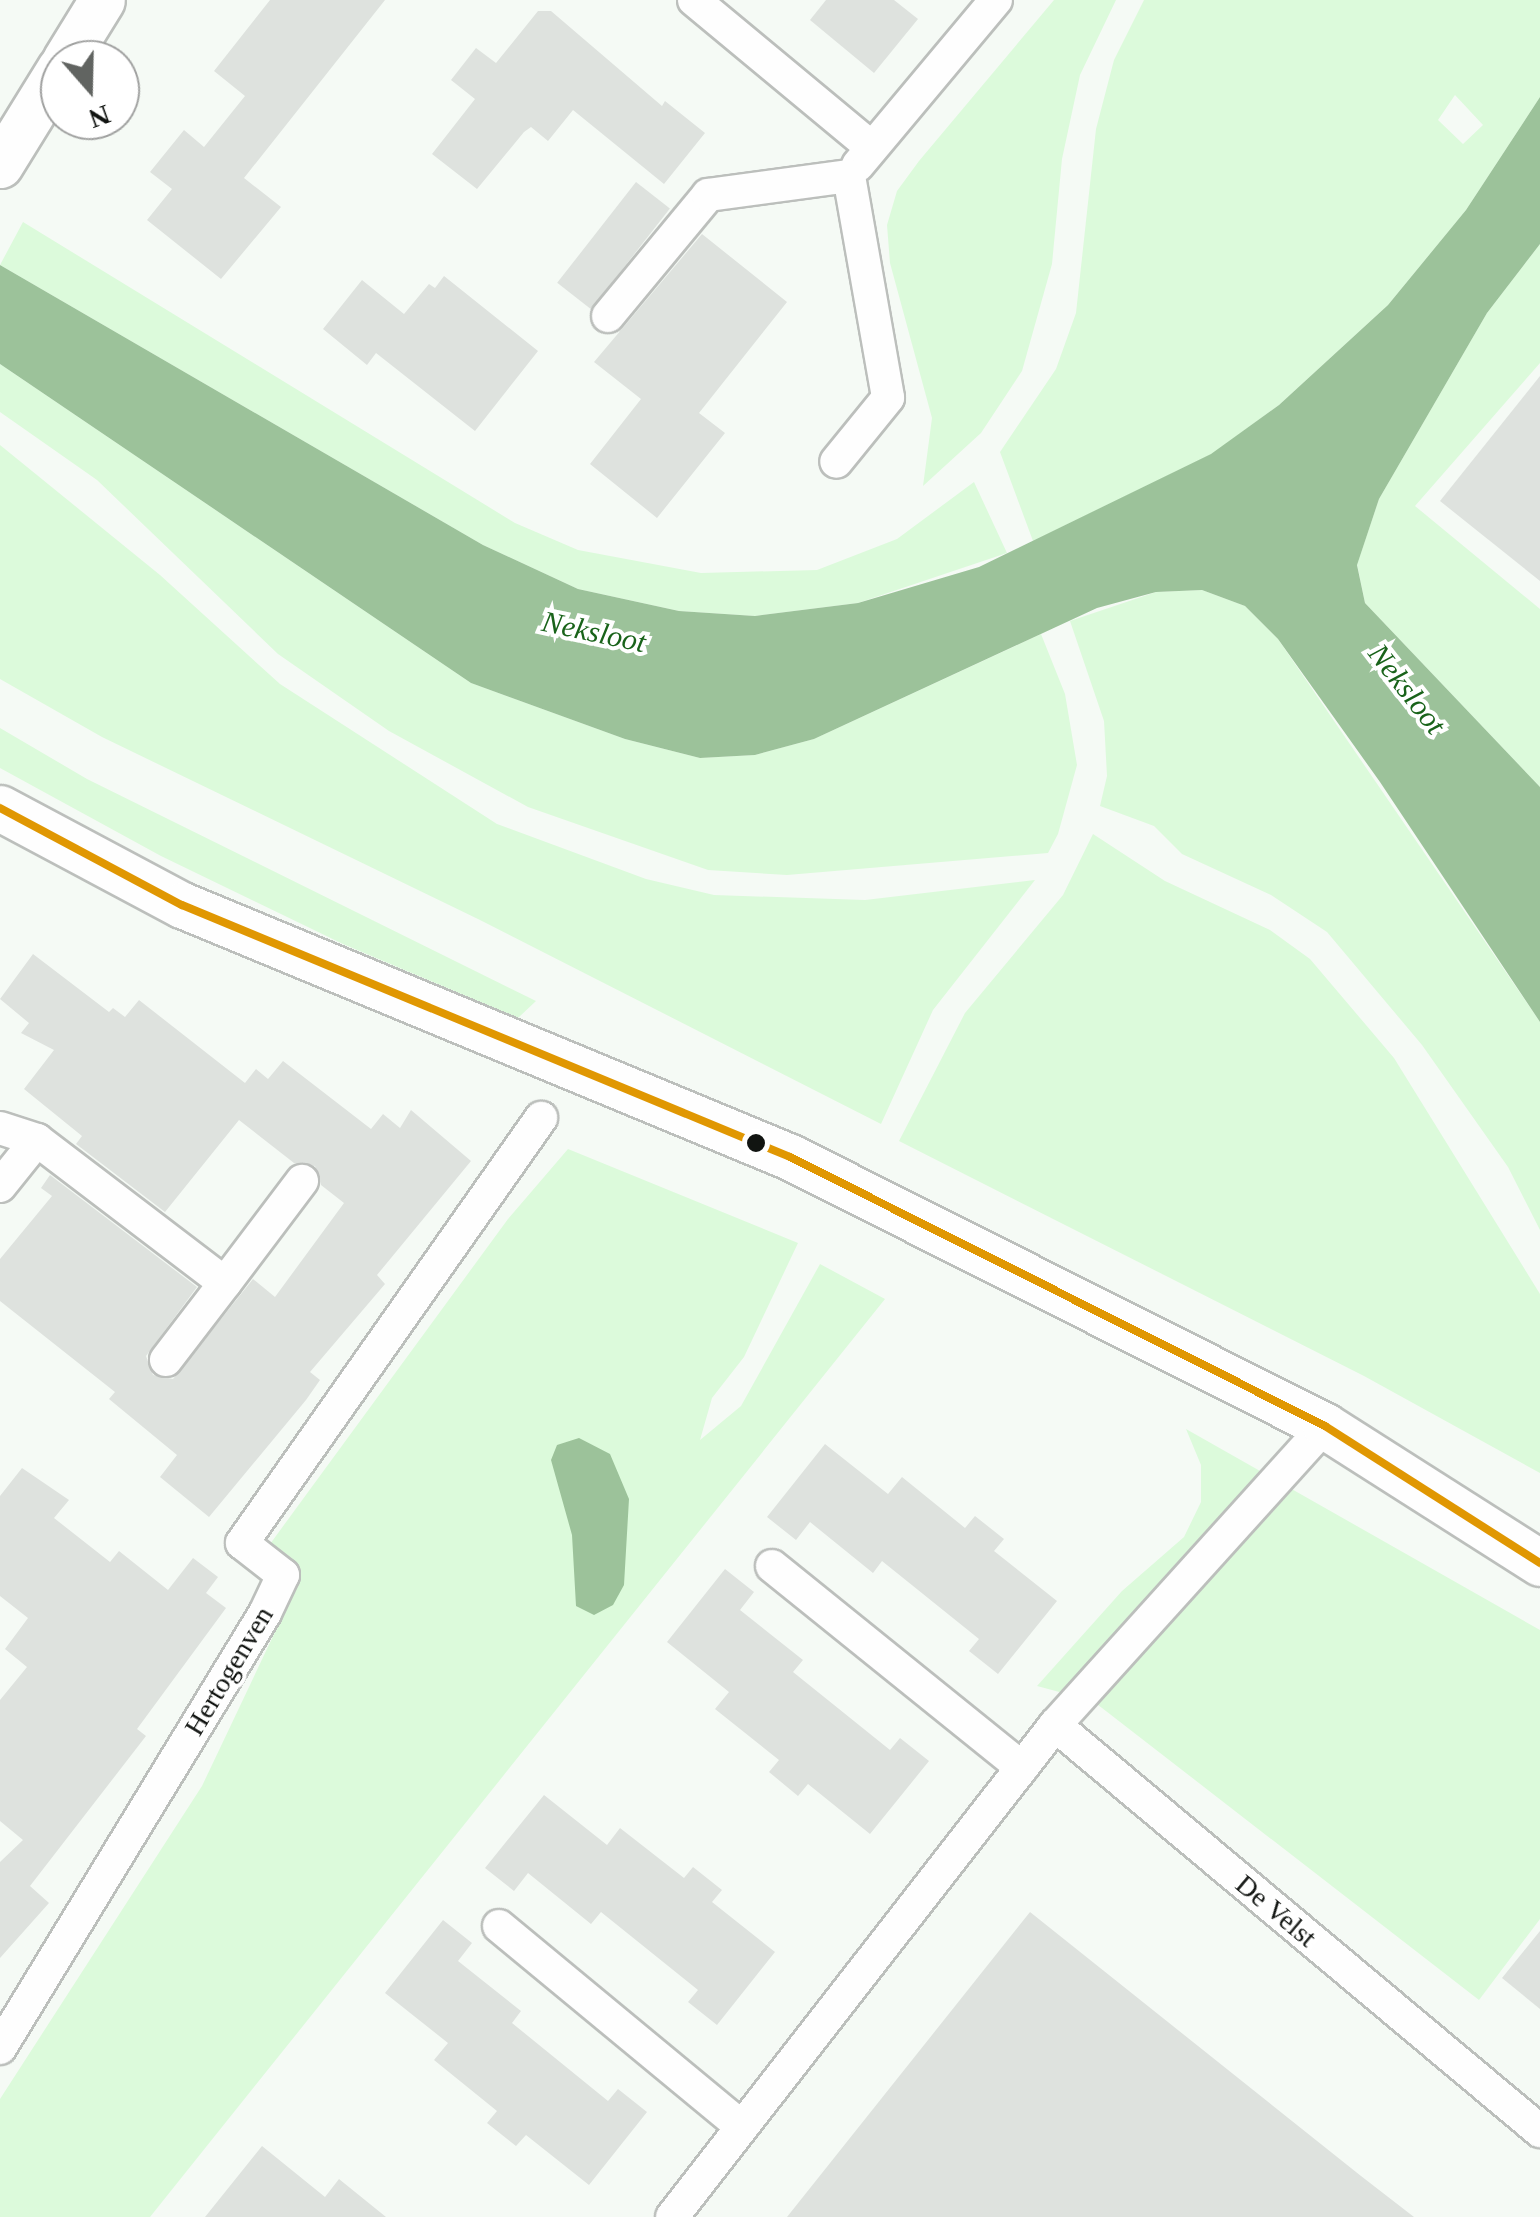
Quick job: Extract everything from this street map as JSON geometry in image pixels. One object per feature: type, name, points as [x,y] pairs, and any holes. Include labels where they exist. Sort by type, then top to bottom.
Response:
[{"type":"main road","points":[[77,40],[102,0]]},
{"type":"main road","points":[[0,164],[40,100]]},
{"type":"main road","points":[[0,808],[182,905],[790,1157],[1325,1426],[1540,1563]]},
{"type":"street","points":[[694,0],[872,148]]},
{"type":"street","points":[[608,316],[708,195],[849,176],[996,0]]},
{"type":"street","points":[[836,462],[888,398],[849,176]]},
{"type":"street","name":"Hertogenven","points":[[0,2048],[264,1613],[282,1575],[242,1544],[541,1118]]},
{"type":"street","points":[[0,1128],[37,1140],[225,1283]]},
{"type":"street","points":[[0,1186],[37,1140]]},
{"type":"street","points":[[166,1360],[302,1181]]},
{"type":"street","points":[[672,2217],[1055,1725],[1325,1426]]},
{"type":"street","points":[[772,1566],[1022,1768]]},
{"type":"street","name":"De Velst","points":[[1055,1725],[1540,2131]]},
{"type":"street","points":[[499,1926],[742,2127]]},
{"type":"shaded area","points":[[1054,0],[1116,0],[1080,75],[1062,159],[1052,264],[1022,371],[981,433],[923,486],[932,418],[890,263],[887,225],[897,191],[919,161]]},
{"type":"shaded area","points":[[1144,0],[1540,0],[1540,97],[1466,210],[1388,305],[1279,405],[1212,454],[1033,541],[1000,452],[1056,369],[1076,313],[1096,129],[1114,60]],"holes":[[[1455,95],[1483,125],[1463,144],[1438,120]]]},
{"type":"shaded area","points":[[23,222],[515,523],[578,550],[701,573],[817,570],[897,539],[974,482],[1007,553],[858,603],[755,616],[679,611],[578,589],[483,545],[0,265]]},
{"type":"shaded area","points":[[1540,244],[1540,363],[1415,506],[1540,609],[1540,787],[1365,603],[1357,564],[1379,499],[1487,313]]},
{"type":"shaded area","points":[[0,364],[471,683],[625,739],[700,758],[755,755],[814,739],[1041,634],[1065,694],[1077,765],[1058,834],[1048,853],[787,875],[708,870],[528,807],[389,731],[278,654],[97,480],[0,412]]},
{"type":"shaded area","points":[[0,445],[160,575],[280,684],[497,824],[646,879],[714,895],[865,900],[1035,880],[933,1010],[881,1124],[480,920],[102,737],[0,679]]},
{"type":"shaded area","points":[[1202,590],[1245,606],[1278,639],[1540,1022],[1540,1230],[1508,1167],[1422,1045],[1327,932],[1271,895],[1182,854],[1154,826],[1100,806],[1107,776],[1104,721],[1070,621],[1156,592]]},
{"type":"shaded area","points":[[0,728],[87,779],[536,1001],[518,1018],[343,944],[161,856],[0,768]]},
{"type":"shaded area","points":[[1093,834],[1165,881],[1270,930],[1310,959],[1394,1058],[1540,1294],[1540,1473],[1364,1376],[899,1141],[965,1013],[1063,895]]},
{"type":"shaded area","points":[[568,1149],[798,1243],[744,1357],[712,1398],[700,1440],[741,1406],[820,1264],[885,1299],[150,2217],[0,2217],[0,2099],[202,1786],[285,1611],[251,1570],[508,1219]]},
{"type":"shaded area","points":[[1186,1429],[1540,1630],[1540,1919],[1479,2000],[1093,1701],[1037,1686],[1122,1591],[1184,1537],[1201,1502],[1201,1465]]},
{"type":"water","name":"Neksloot","points":[[1540,97],[1540,244],[1487,313],[1379,499],[1357,565],[1365,603],[1540,787],[1540,1022],[1380,782],[1278,639],[1245,606],[1202,590],[1156,592],[1097,608],[814,739],[755,755],[700,758],[625,739],[471,683],[0,364],[0,265],[483,545],[578,589],[679,611],[755,616],[858,603],[979,567],[1211,454],[1279,405],[1388,305],[1466,210]]},
{"type":"water","points":[[579,1438],[610,1454],[629,1499],[624,1585],[613,1605],[594,1615],[576,1606],[572,1535],[551,1460],[557,1445]]},
{"type":"building","points":[[270,0],[385,0],[244,178],[281,207],[221,279],[147,220],[172,189],[150,172],[184,130],[204,147],[245,96],[214,71]]},
{"type":"building","points":[[826,0],[894,0],[918,19],[874,73],[810,20]]},
{"type":"building","points":[[538,11],[551,11],[662,106],[665,101],[705,133],[664,184],[573,110],[548,141],[531,127],[524,132],[477,189],[432,154],[475,99],[451,80],[476,48],[496,63]]},
{"type":"building","points":[[636,182],[670,208],[591,309],[557,283]]},
{"type":"building","points":[[702,234],[787,302],[699,413],[725,433],[657,518],[590,464],[641,399],[594,362]]},
{"type":"building","points":[[444,276],[538,351],[475,431],[376,353],[367,365],[323,329],[362,280],[404,314],[429,284],[435,288]]},
{"type":"building","points":[[1540,376],[1540,581],[1440,501]]},
{"type":"building","points":[[33,954],[109,1012],[113,1008],[125,1017],[139,1000],[245,1083],[256,1069],[268,1079],[283,1061],[371,1129],[383,1114],[400,1128],[411,1110],[471,1161],[377,1275],[385,1284],[310,1372],[320,1380],[306,1400],[209,1517],[160,1477],[177,1455],[109,1399],[115,1392],[0,1301],[0,1259],[52,1196],[41,1188],[50,1175],[197,1287],[146,1356],[153,1375],[173,1379],[253,1279],[275,1297],[344,1203],[321,1185],[315,1166],[294,1163],[239,1120],[165,1212],[76,1144],[82,1136],[24,1089],[54,1050],[21,1033],[29,1023],[0,999]]},
{"type":"building","points":[[825,1444],[888,1494],[902,1477],[965,1528],[975,1516],[1004,1539],[994,1551],[1057,1601],[998,1674],[969,1651],[979,1639],[882,1561],[873,1573],[810,1522],[796,1540],[767,1517]]},
{"type":"building","points":[[22,1468],[69,1500],[54,1518],[110,1562],[119,1551],[168,1590],[193,1558],[218,1577],[206,1593],[226,1608],[137,1729],[146,1736],[30,1886],[49,1903],[0,1958],[0,1862],[23,1840],[0,1821],[0,1700],[27,1667],[5,1649],[28,1618],[0,1596],[0,1496]]},
{"type":"building","points":[[725,1569],[754,1592],[740,1610],[803,1660],[793,1672],[890,1750],[900,1738],[929,1761],[870,1834],[808,1784],[798,1796],[769,1772],[779,1760],[715,1709],[729,1692],[667,1642]]},
{"type":"building","points":[[544,1795],[607,1845],[620,1828],[684,1878],[693,1867],[722,1890],[712,1902],[775,1952],[717,2025],[688,2002],[698,1990],[601,1912],[591,1924],[528,1873],[514,1891],[485,1868]]},
{"type":"building","points":[[1030,1912],[1361,2176],[1414,2217],[787,2217]]},
{"type":"building","points":[[443,1920],[472,1943],[458,1961],[521,2011],[512,2023],[608,2101],[618,2089],[647,2112],[589,2185],[526,2135],[516,2146],[487,2123],[497,2111],[434,2060],[448,2043],[385,1993]]},
{"type":"building","points":[[1540,1931],[1540,2009],[1502,1978]]},
{"type":"building","points":[[262,2146],[325,2197],[339,2179],[386,2217],[205,2217]]},
{"type":"transit line","points":[[0,808],[182,905],[790,1157],[1325,1426],[1540,1563]]}]
